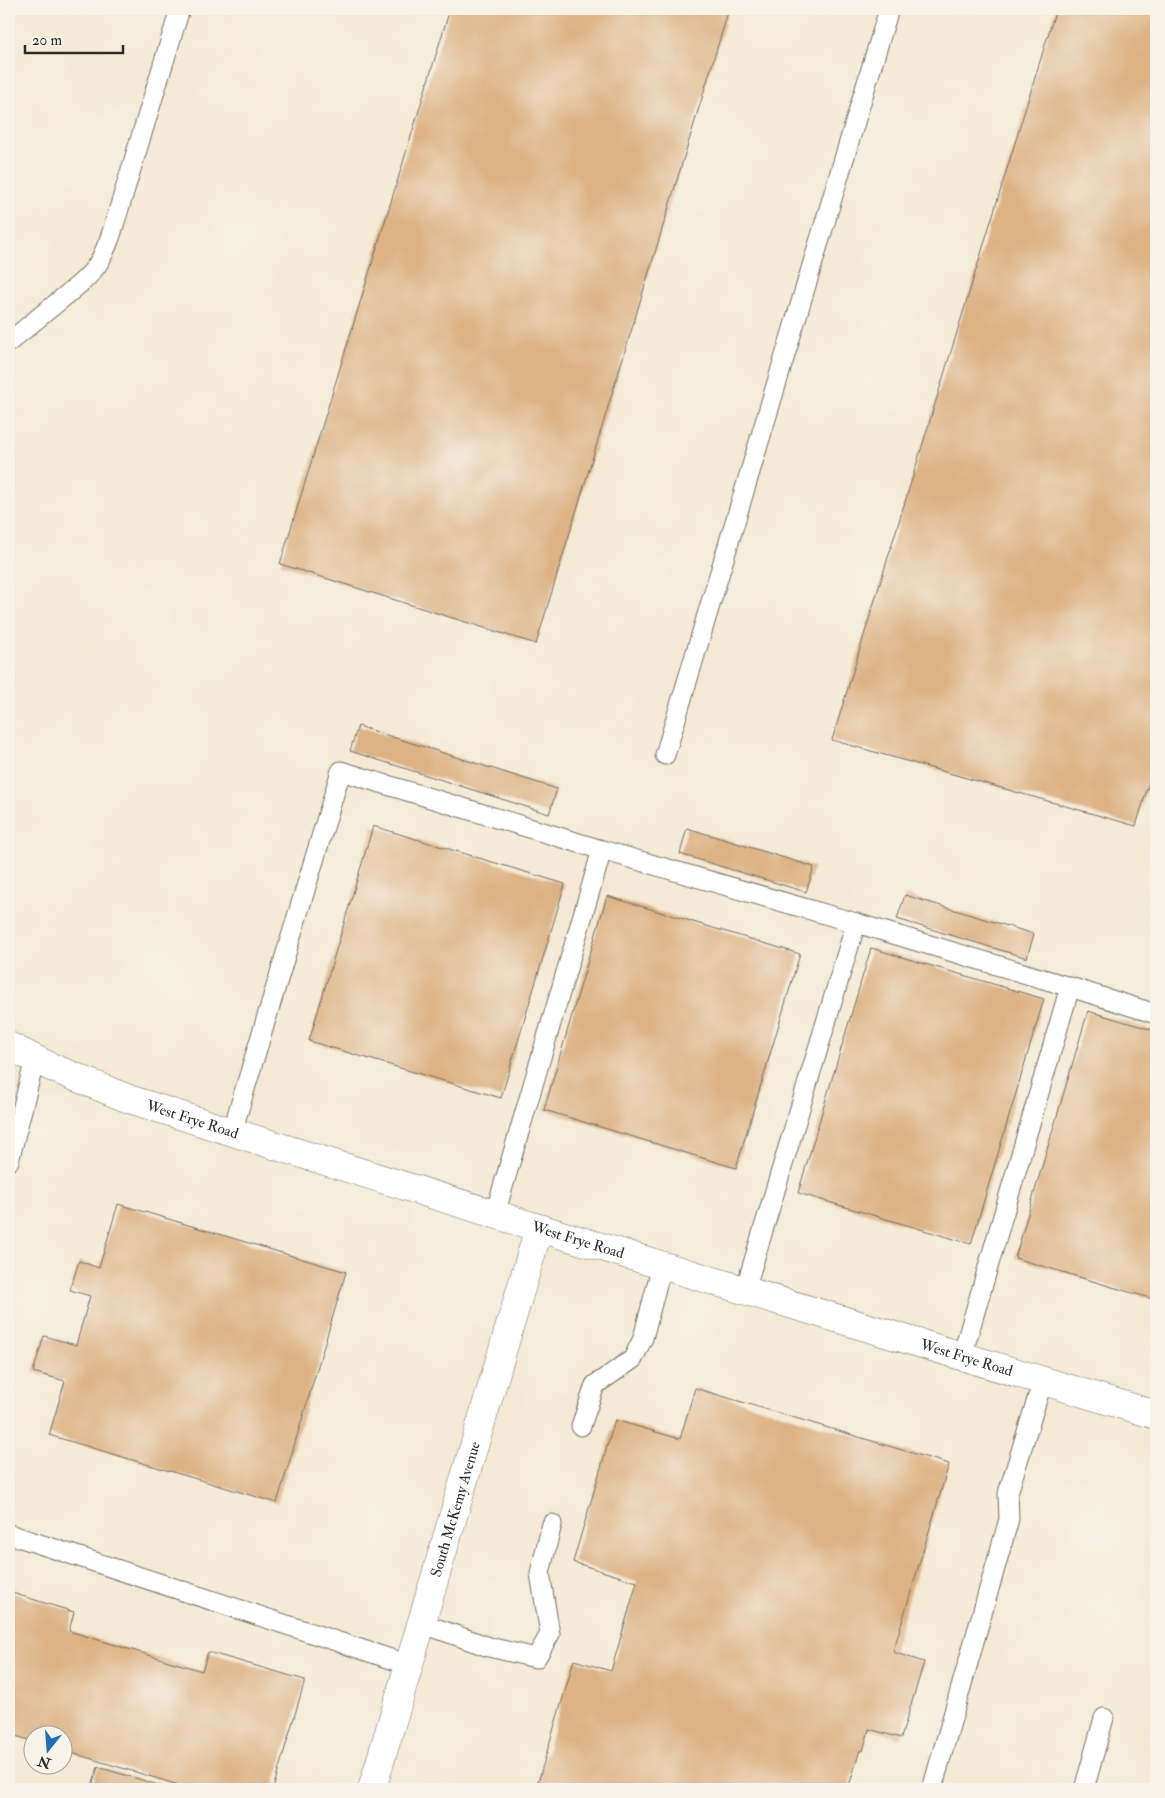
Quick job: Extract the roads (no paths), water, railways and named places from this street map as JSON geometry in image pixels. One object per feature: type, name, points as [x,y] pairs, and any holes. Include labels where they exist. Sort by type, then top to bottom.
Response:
[{"type":"street","name":"West Frye Road","points":[[9,1046],[129,1099],[539,1228],[1156,1415]]},
{"type":"street","name":"South McKemy Avenue","points":[[372,1789],[539,1228]]},
{"type":"lane","points":[[9,342],[82,282],[102,260],[180,9]]},
{"type":"lane","points":[[665,755],[889,9]]},
{"type":"lane","points":[[232,1132],[342,771],[1156,1014]]},
{"type":"lane","points":[[495,1214],[602,850]]},
{"type":"lane","points":[[745,1290],[856,923]]},
{"type":"lane","points":[[962,1356],[1070,987]]},
{"type":"lane","points":[[9,1161],[35,1059]]},
{"type":"lane","points":[[582,1426],[595,1385],[633,1359],[643,1338],[662,1265]]},
{"type":"lane","points":[[932,1789],[1009,1519],[1008,1493],[1043,1380]]},
{"type":"lane","points":[[421,1623],[489,1647],[536,1658],[550,1634],[540,1573],[552,1524]]},
{"type":"lane","points":[[9,1534],[409,1665]]},
{"type":"lane","points":[[1084,1789],[1104,1718]]}]
